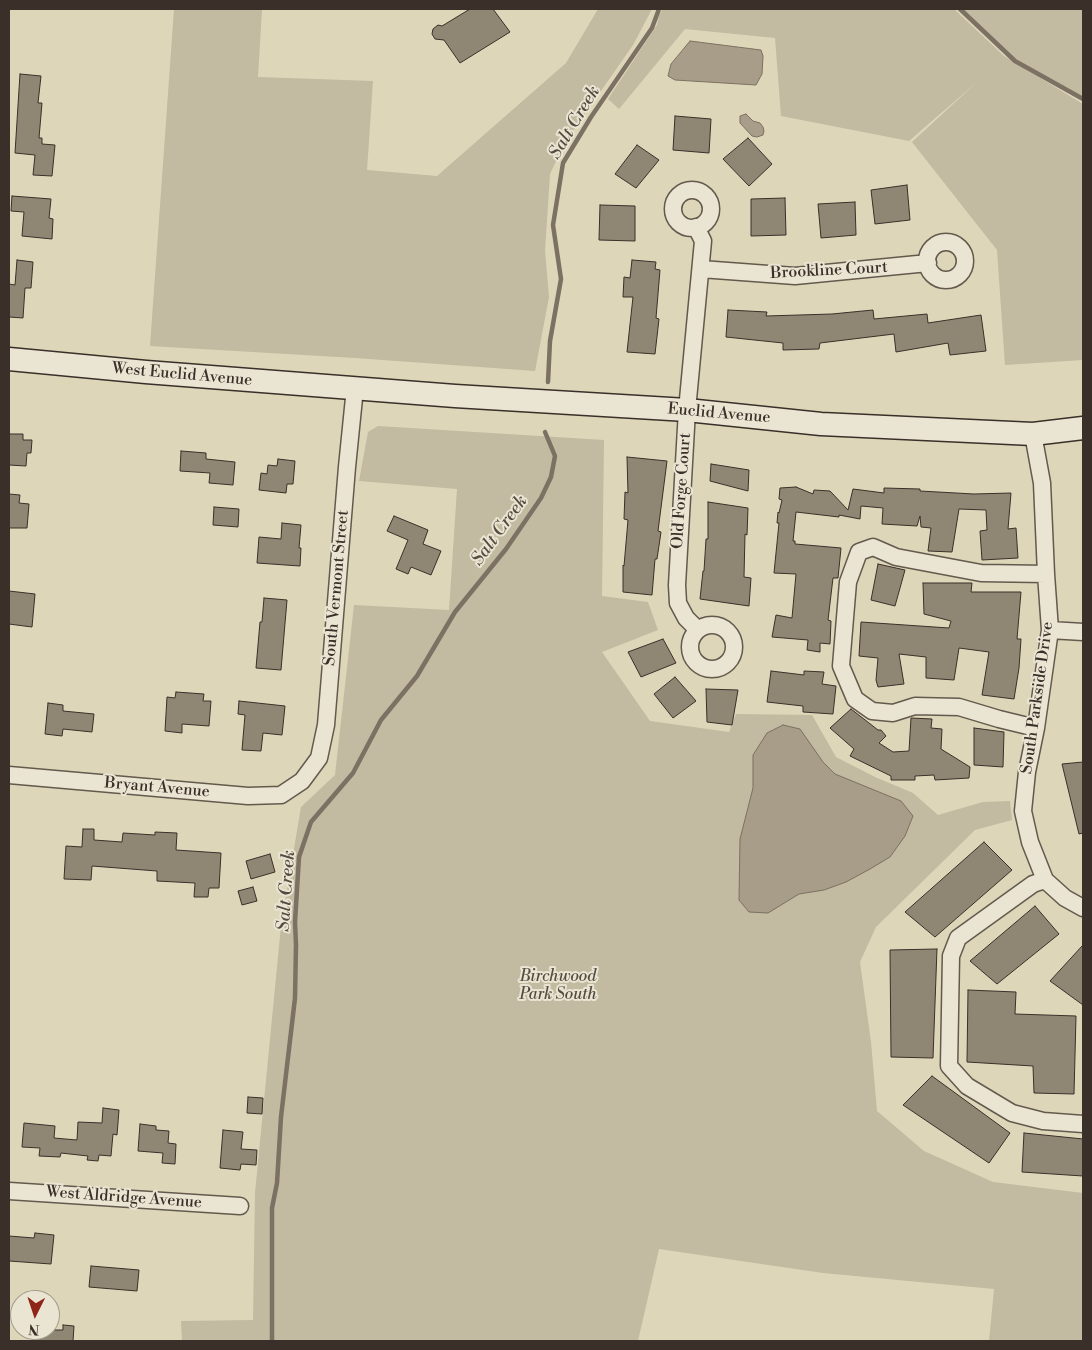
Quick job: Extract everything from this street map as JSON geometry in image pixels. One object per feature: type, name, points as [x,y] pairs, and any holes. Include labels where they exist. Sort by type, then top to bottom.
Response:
[{"type":"main road","name":"West Euclid Avenue","points":[[9,359],[146,372],[355,388]]},
{"type":"main road","name":"Euclid Avenue","points":[[355,388],[521,401],[687,410],[821,424],[1034,434],[1083,428]]},
{"type":"street","name":"Old Forge Court","points":[[696,227],[702,241],[701,269],[687,410],[677,585],[678,603],[686,618],[698,630]]},
{"type":"street","name":"Brookline Court","points":[[701,269],[795,276],[928,263]]},
{"type":"street","name":"South Vermont Street","points":[[302,781],[319,758],[326,725],[355,388]]},
{"type":"street","name":"South Parkside Drive","points":[[1034,434],[1042,483],[1050,630],[1023,811],[1030,842],[1045,880],[1065,898],[1083,908]]},
{"type":"street","points":[[1036,728],[959,707],[915,706],[893,713],[872,711],[855,698],[841,666],[848,582],[859,552],[874,547],[896,557],[981,573],[1046,574]]},
{"type":"street","points":[[1050,630],[1083,632]]},
{"type":"street","name":"Bryant Avenue","points":[[9,775],[248,796],[281,795],[302,781]]},
{"type":"street","points":[[1045,880],[1033,884],[958,938],[951,956],[949,1066],[966,1086],[1012,1113],[1044,1121],[1083,1124]]},
{"type":"street","name":"West Aldridge Avenue","points":[[9,1190],[240,1206]]},
{"type":"green space","points":[[174,9],[262,9],[258,77],[373,81],[367,170],[437,176],[566,63],[598,9],[652,9],[633,45],[564,144],[550,174],[545,251],[549,297],[535,371],[150,346]]},
{"type":"green space","points":[[663,9],[954,9],[1004,56],[1083,104],[1083,360],[1005,365],[997,250],[912,142],[978,81],[909,141],[781,116],[775,38],[685,29],[619,109],[608,99],[657,25],[659,15]]},
{"type":"green space","points":[[960,9],[1083,9],[1083,98],[1009,55]]},
{"type":"green space","name":"Birchwood Park South","points":[[378,426],[604,440],[602,596],[648,602],[658,630],[602,652],[650,721],[729,732],[736,714],[812,715],[836,757],[875,777],[913,793],[938,815],[983,802],[1010,801],[1012,820],[975,830],[876,927],[860,962],[871,1042],[877,1111],[924,1151],[993,1182],[1083,1193],[1083,1341],[989,1341],[994,1289],[823,1273],[659,1249],[638,1341],[182,1341],[181,1321],[253,1320],[255,1193],[281,926],[301,807],[335,775],[354,605],[449,610],[457,489],[359,481],[368,432]]},
{"type":"shaded area","points":[[690,41],[761,50],[763,56],[762,74],[756,85],[675,80],[668,76],[671,64]]},
{"type":"shaded area","points":[[746,114],[753,121],[760,123],[764,131],[763,135],[752,136],[740,123],[740,116]]},
{"type":"shaded area","points":[[783,725],[800,729],[823,762],[835,774],[901,801],[913,816],[905,836],[890,857],[870,869],[846,882],[824,890],[799,894],[768,913],[749,912],[739,900],[740,839],[753,788],[753,755],[767,733]]},
{"type":"building","points":[[470,9],[493,9],[510,32],[460,63],[444,40],[435,39],[432,34],[433,29],[438,25],[442,26]]},
{"type":"building","points":[[20,74],[41,76],[38,103],[42,103],[39,138],[42,138],[42,144],[55,145],[52,176],[33,175],[35,155],[15,153]]},
{"type":"building","points":[[675,116],[711,119],[709,153],[673,150]]},
{"type":"building","points":[[748,138],[772,164],[749,186],[723,159]]},
{"type":"building","points":[[637,145],[659,160],[636,188],[615,174]]},
{"type":"building","points":[[907,185],[910,220],[875,224],[871,190]]},
{"type":"building","points":[[12,196],[51,199],[49,218],[53,219],[52,239],[22,236],[24,212],[11,211]]},
{"type":"building","points":[[785,198],[786,235],[751,236],[751,199]]},
{"type":"building","points":[[855,202],[856,235],[821,238],[818,204]]},
{"type":"building","points":[[600,205],[635,206],[635,241],[599,240]]},
{"type":"building","points":[[17,260],[33,262],[31,288],[25,288],[23,318],[9,317],[9,284],[15,285]]},
{"type":"building","points":[[632,260],[656,262],[655,269],[660,270],[656,318],[659,319],[655,354],[627,352],[633,297],[623,297],[624,277],[630,278]]},
{"type":"building","points":[[728,310],[767,312],[766,316],[832,314],[873,310],[874,319],[927,314],[928,323],[981,315],[986,351],[950,355],[948,343],[896,352],[894,334],[820,343],[819,349],[783,350],[783,343],[726,337]]},
{"type":"building","points":[[9,434],[23,434],[23,440],[32,440],[31,453],[27,453],[26,466],[9,465]]},
{"type":"building","points":[[181,451],[206,453],[206,459],[235,462],[233,485],[209,483],[210,473],[180,471]]},
{"type":"building","points":[[627,457],[667,461],[658,531],[661,532],[657,559],[655,559],[652,595],[623,592],[623,565],[628,520],[624,519],[625,492],[628,493]]},
{"type":"building","points":[[278,459],[295,461],[293,484],[287,484],[286,493],[259,490],[261,473],[267,474],[268,465],[277,466]]},
{"type":"building","points":[[711,464],[749,470],[748,491],[710,481]]},
{"type":"building","points":[[796,487],[813,494],[814,490],[830,491],[848,510],[853,489],[884,493],[884,488],[974,494],[1011,493],[1008,529],[1016,528],[1018,558],[982,560],[980,531],[987,530],[986,510],[959,509],[952,552],[928,551],[931,528],[921,527],[920,516],[917,526],[882,524],[883,508],[861,506],[860,519],[839,515],[839,517],[796,512],[793,541],[795,541],[795,544],[841,548],[838,578],[833,578],[828,620],[831,621],[830,644],[820,643],[820,652],[807,650],[808,640],[772,637],[776,615],[792,618],[796,574],[774,573],[779,523],[777,523],[778,512],[782,500],[779,499],[780,488]]},
{"type":"building","points":[[9,494],[20,495],[19,503],[29,504],[27,528],[9,528]]},
{"type":"building","points":[[708,502],[748,508],[744,577],[751,578],[749,606],[700,599],[706,539],[708,539]]},
{"type":"building","points":[[214,507],[239,509],[238,527],[213,525]]},
{"type":"building","points":[[394,516],[428,530],[423,544],[441,551],[431,575],[411,567],[408,574],[396,569],[408,540],[387,531]]},
{"type":"building","points":[[282,523],[301,525],[300,566],[257,563],[259,537],[281,539]]},
{"type":"building","points":[[878,564],[905,570],[895,606],[871,600]]},
{"type":"building","points":[[923,583],[972,583],[971,592],[1021,592],[1017,639],[1021,639],[1014,699],[982,695],[989,652],[959,648],[954,680],[926,678],[926,657],[899,654],[904,684],[878,687],[876,680],[878,658],[859,656],[861,622],[949,628],[951,621],[924,614]]},
{"type":"building","points":[[9,591],[35,594],[32,627],[9,624]]},
{"type":"building","points":[[264,598],[287,600],[281,670],[256,668]]},
{"type":"building","points":[[663,639],[676,663],[641,677],[628,652]]},
{"type":"building","points":[[771,671],[804,675],[804,671],[824,672],[822,684],[836,686],[833,714],[803,712],[803,706],[767,702]]},
{"type":"building","points":[[675,677],[696,701],[673,718],[654,694]]},
{"type":"building","points":[[706,689],[738,690],[732,725],[707,722]]},
{"type":"building","points":[[176,692],[204,694],[203,701],[211,701],[209,726],[182,724],[182,733],[165,731],[167,697],[175,698]]},
{"type":"building","points":[[239,701],[285,706],[282,735],[263,733],[261,751],[242,750],[245,715],[238,714]]},
{"type":"building","points":[[48,703],[63,705],[63,711],[94,714],[92,732],[63,729],[62,736],[45,734]]},
{"type":"building","points":[[851,709],[878,730],[881,730],[886,736],[879,743],[893,752],[909,751],[911,718],[932,719],[931,728],[942,729],[941,749],[970,767],[969,778],[935,780],[934,775],[915,776],[915,780],[891,780],[891,776],[850,756],[854,749],[830,728]]},
{"type":"building","points":[[974,728],[1004,732],[1003,767],[974,765]]},
{"type":"building","points":[[1083,762],[1083,833],[1079,834],[1062,764]]},
{"type":"building","points":[[83,829],[94,829],[94,840],[122,842],[123,833],[155,835],[155,832],[177,833],[176,850],[221,853],[219,888],[209,888],[208,897],[194,897],[195,883],[157,881],[157,871],[92,866],[91,880],[64,879],[66,846],[82,847]]},
{"type":"building","points":[[984,842],[1012,870],[935,937],[905,912]]},
{"type":"building","points":[[270,854],[275,872],[251,879],[246,861]]},
{"type":"building","points":[[253,887],[257,901],[242,905],[238,891]]},
{"type":"building","points":[[1035,906],[1059,934],[997,984],[970,961]]},
{"type":"building","points":[[1083,945],[1083,1005],[1050,981]]},
{"type":"building","points":[[937,949],[933,1058],[891,1057],[890,950]]},
{"type":"building","points":[[968,990],[1016,992],[1015,1014],[1076,1016],[1074,1094],[1034,1093],[1033,1066],[967,1062]]},
{"type":"building","points":[[932,1076],[1010,1133],[989,1163],[903,1105]]},
{"type":"building","points":[[248,1097],[263,1098],[262,1114],[247,1113]]},
{"type":"building","points":[[103,1108],[119,1110],[117,1135],[113,1134],[111,1156],[99,1155],[98,1161],[87,1160],[88,1156],[61,1153],[60,1157],[39,1156],[40,1148],[22,1147],[24,1123],[55,1126],[54,1138],[77,1140],[78,1122],[102,1123]]},
{"type":"building","points":[[140,1124],[156,1126],[156,1130],[169,1131],[168,1143],[176,1144],[175,1164],[162,1163],[163,1153],[138,1151]]},
{"type":"building","points":[[223,1130],[243,1132],[241,1149],[257,1150],[256,1165],[241,1164],[240,1170],[220,1168]]},
{"type":"building","points":[[1024,1133],[1083,1139],[1083,1176],[1022,1172]]},
{"type":"building","points":[[35,1233],[54,1235],[51,1264],[9,1261],[9,1236],[34,1238]]},
{"type":"building","points":[[91,1266],[139,1270],[137,1291],[89,1287]]},
{"type":"building","points":[[63,1325],[74,1326],[73,1341],[35,1341],[60,1340],[60,1330],[63,1330]]},
{"type":"waterway","name":"Salt Creek","points":[[548,382],[550,341],[561,279],[553,225],[563,163],[591,117],[652,28],[659,9]]},
{"type":"waterway","points":[[960,9],[1015,61],[1083,99]]},
{"type":"waterway","name":"Salt Creek","points":[[272,1341],[272,1208],[277,1183],[281,1117],[295,998],[295,922],[299,857],[311,822],[353,773],[381,720],[417,676],[455,612],[506,549],[541,498],[551,477],[555,456],[545,432]]}]
